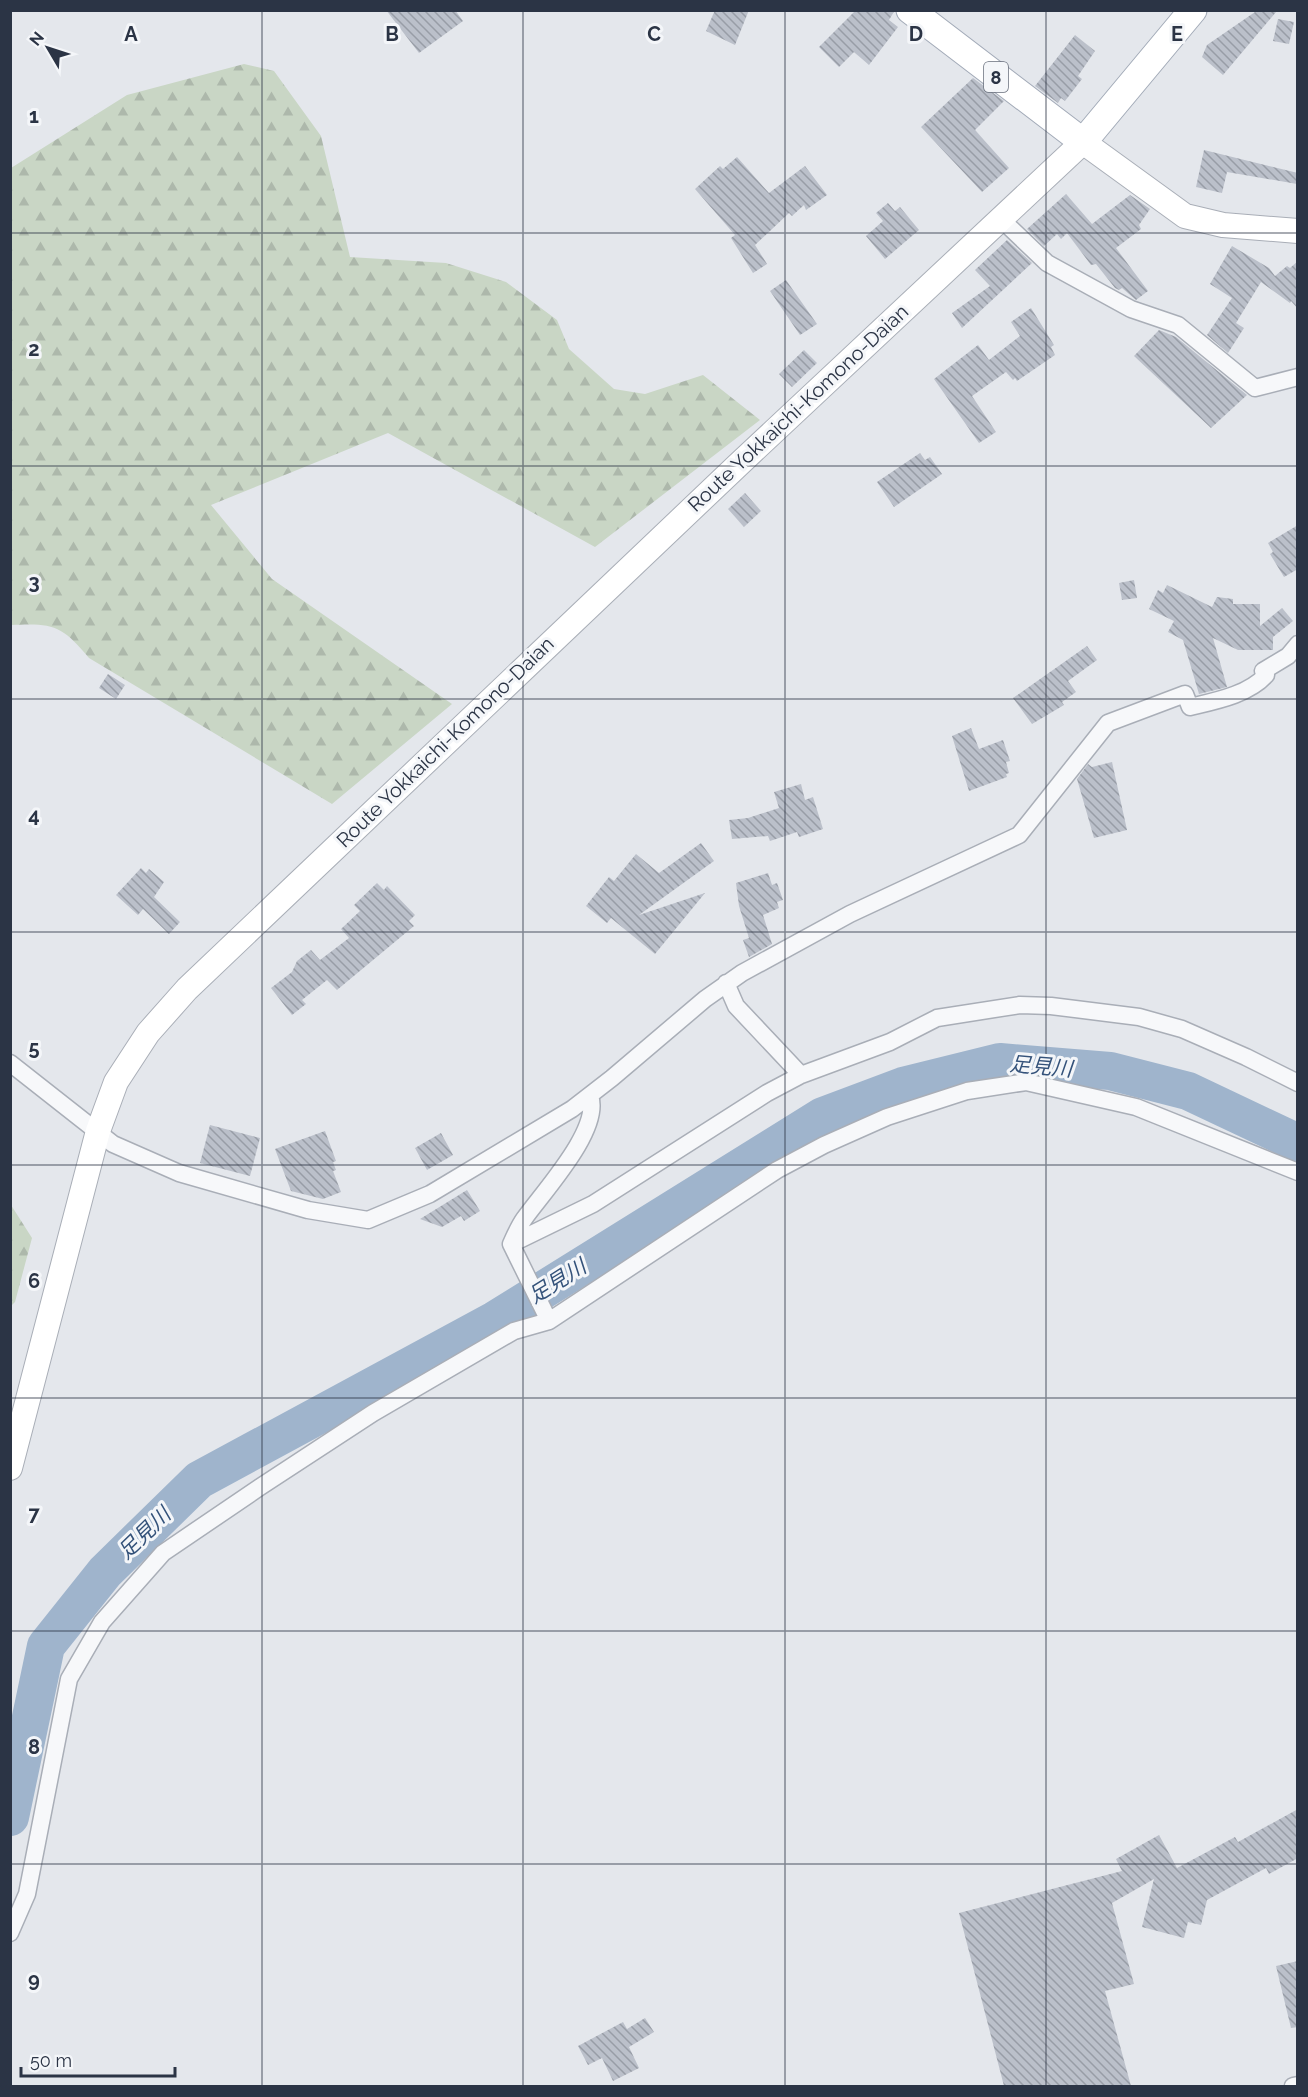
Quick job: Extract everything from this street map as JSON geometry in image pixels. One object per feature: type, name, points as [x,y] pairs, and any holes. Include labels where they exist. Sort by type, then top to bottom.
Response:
[{"type":"main road","name":"8","points":[[910,10],[1083,142]]},
{"type":"main road","points":[[1192,10],[1083,142],[1185,216],[1223,225],[1298,231]]},
{"type":"main road","name":"Route Yokkaichi-Komono-Daian","points":[[10,1468],[98,1131],[116,1082],[148,1033],[187,988],[1083,142]]},
{"type":"street","points":[[1000,218],[1047,263],[1131,309],[1178,325],[1255,388],[1298,377]]},
{"type":"street","points":[[10,1063],[113,1144],[179,1173],[308,1210],[368,1220],[394,1211],[452,1182],[590,1096],[726,983],[850,914],[1019,835],[1108,723],[1185,694],[1190,707],[1242,691],[1262,680],[1266,675],[1263,671],[1288,656],[1298,644]]},
{"type":"street","points":[[726,983],[736,1006],[801,1075]]},
{"type":"street","points":[[511,1244],[593,1204],[768,1093],[801,1075],[890,1042],[937,1018],[1020,1005],[1051,1006],[1139,1017],[1182,1029],[1298,1083]]},
{"type":"street","points":[[10,1933],[27,1894],[69,1679],[102,1622],[163,1553],[373,1413],[514,1331],[549,1321],[777,1170],[887,1117],[967,1091],[1026,1082],[1136,1107],[1298,1172]]},
{"type":"street","points":[[511,1244],[522,1221],[568,1160],[589,1121],[594,1106],[590,1096]]},
{"type":"street","points":[[511,1244],[549,1321]]},
{"type":"street","points":[[1293,2086],[1298,2085]]},
{"type":"green space","points":[[244,64],[274,71],[321,136],[350,257],[446,263],[506,282],[557,320],[569,349],[614,389],[645,394],[703,375],[760,420],[595,547],[388,433],[211,505],[272,579],[452,704],[332,804],[89,658],[80,647],[56,628],[11,625],[11,168],[127,95]]},
{"type":"green space","points":[[11,1205],[32,1238],[15,1302],[11,1306]]},
{"type":"building","points":[[386,10],[455,10],[463,21],[419,53]]},
{"type":"building","points":[[715,10],[749,10],[735,45],[706,31]]},
{"type":"building","points":[[856,10],[895,10],[889,20],[898,27],[869,65],[854,52],[839,67],[819,47]]},
{"type":"building","points":[[1255,12],[1276,12],[1223,75],[1202,57],[1207,45]]},
{"type":"building","points":[[1278,19],[1294,22],[1289,44],[1273,41]]},
{"type":"building","points":[[1075,35],[1095,51],[1078,76],[1082,79],[1065,101],[1061,98],[1058,103],[1035,86]]},
{"type":"building","points":[[973,78],[1004,101],[975,130],[1009,168],[982,192],[921,127]]},
{"type":"building","points":[[1204,150],[1298,173],[1297,184],[1227,172],[1222,193],[1196,187]]},
{"type":"building","points":[[737,157],[769,193],[805,166],[827,195],[806,210],[804,205],[792,216],[789,213],[755,245],[767,264],[753,273],[731,238],[735,235],[695,189],[720,166],[723,169]]},
{"type":"building","points":[[1066,194],[1092,224],[1130,195],[1150,209],[1139,225],[1141,229],[1116,248],[1148,291],[1136,300],[1122,288],[1119,290],[1115,288],[1096,264],[1091,265],[1067,233],[1061,239],[1057,234],[1044,246],[1027,229]]},
{"type":"building","points":[[888,203],[895,211],[900,207],[919,230],[885,259],[866,236],[883,221],[876,213]]},
{"type":"building","points":[[1007,240],[1032,263],[962,328],[952,313],[990,286],[975,270]]},
{"type":"building","points":[[1232,246],[1269,268],[1275,276],[1287,266],[1290,268],[1298,261],[1298,309],[1291,301],[1290,303],[1261,282],[1236,323],[1244,328],[1228,353],[1207,335],[1232,298],[1210,284]]},
{"type":"building","points":[[786,280],[817,324],[800,335],[770,291]]},
{"type":"building","points":[[1031,308],[1054,345],[1051,347],[1055,355],[1017,381],[1006,372],[972,396],[996,432],[979,443],[934,379],[978,345],[989,360],[1020,336],[1011,322]]},
{"type":"building","points":[[1159,330],[1176,337],[1247,395],[1211,428],[1134,356]]},
{"type":"building","points":[[804,350],[817,363],[792,387],[779,374]]},
{"type":"building","points":[[920,453],[925,460],[930,457],[942,474],[894,507],[877,482]]},
{"type":"building","points":[[745,493],[761,511],[744,527],[728,509]]},
{"type":"building","points":[[1298,525],[1298,569],[1284,577],[1270,554],[1273,552],[1268,543]]},
{"type":"building","points":[[1134,580],[1137,598],[1122,600],[1119,583]]},
{"type":"building","points":[[1167,585],[1212,607],[1217,597],[1233,599],[1233,604],[1260,604],[1260,626],[1282,608],[1293,621],[1273,637],[1273,650],[1238,650],[1213,638],[1227,687],[1199,694],[1183,640],[1168,632],[1174,621],[1149,609],[1158,590],[1163,593]]},
{"type":"building","points":[[1087,646],[1097,660],[1068,681],[1076,692],[1062,702],[1064,705],[1032,724],[1013,698]]},
{"type":"building","points":[[108,674],[125,685],[116,699],[99,688]]},
{"type":"building","points":[[971,728],[979,749],[1003,740],[1010,761],[1006,762],[1009,773],[1006,774],[1007,777],[969,791],[952,736]]},
{"type":"building","points":[[1112,762],[1127,830],[1094,838],[1077,779],[1088,764],[1092,767]]},
{"type":"building","points":[[801,784],[805,800],[813,797],[823,829],[799,837],[797,832],[770,841],[768,836],[732,839],[729,820],[748,818],[779,808],[774,792]]},
{"type":"building","points":[[701,843],[714,861],[639,915],[705,893],[655,954],[611,918],[607,923],[586,906],[609,877],[614,881],[636,854],[659,873]]},
{"type":"building","points":[[141,868],[146,873],[149,869],[164,882],[154,897],[180,922],[169,934],[143,909],[138,915],[116,895]]},
{"type":"building","points":[[768,873],[772,885],[777,883],[783,900],[777,902],[779,908],[763,915],[772,944],[749,957],[743,940],[749,938],[739,906],[736,883]]},
{"type":"building","points":[[377,883],[384,890],[387,886],[415,915],[409,921],[414,926],[337,990],[327,980],[302,1000],[306,1004],[292,1015],[271,988],[292,972],[297,961],[311,950],[320,960],[349,938],[341,929],[360,911],[354,905]]},
{"type":"building","points":[[210,1125],[260,1138],[250,1176],[200,1163]]},
{"type":"building","points":[[325,1131],[336,1161],[333,1162],[336,1170],[333,1171],[341,1192],[323,1199],[291,1191],[275,1149]]},
{"type":"building","points":[[441,1133],[453,1155],[427,1170],[415,1148]]},
{"type":"building","points":[[467,1190],[480,1211],[464,1221],[461,1216],[442,1227],[420,1219]]},
{"type":"building","points":[[1298,1809],[1298,1858],[1269,1874],[1266,1868],[1207,1900],[1201,1925],[1188,1922],[1184,1938],[1142,1927],[1154,1879],[1112,1903],[1134,1984],[1105,1991],[1131,2086],[1004,2086],[959,1913],[1122,1871],[1116,1859],[1159,1835],[1177,1868],[1235,1837],[1238,1842]]},
{"type":"building","points":[[1298,1961],[1298,2027],[1291,2028],[1276,1966]]},
{"type":"building","points":[[645,2018],[654,2032],[629,2047],[639,2068],[613,2081],[602,2058],[588,2065],[578,2046],[623,2022],[627,2029]]},
{"type":"waterway","name":"足見川","points":[[10,1817],[46,1646],[105,1572],[199,1480],[495,1320],[823,1116],[903,1086],[1000,1062],[1110,1071],[1188,1091],[1298,1143]]}]
